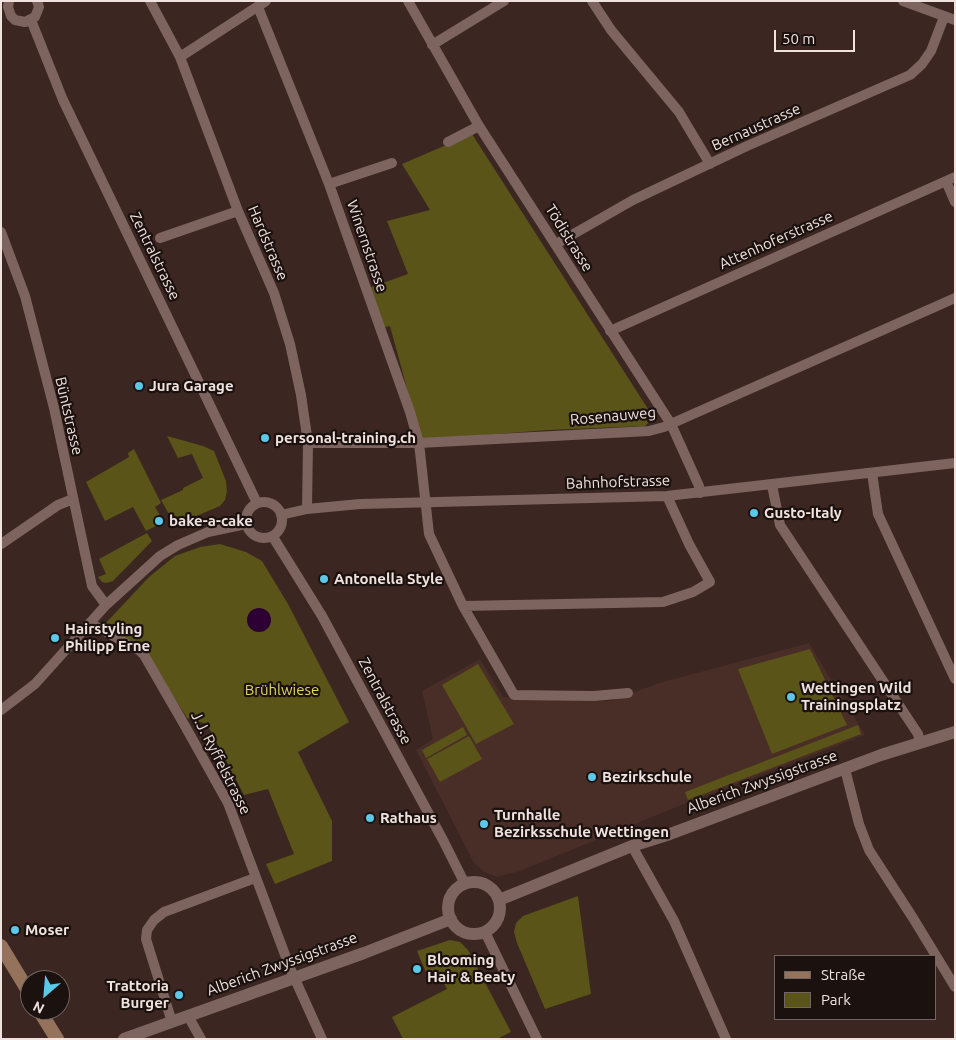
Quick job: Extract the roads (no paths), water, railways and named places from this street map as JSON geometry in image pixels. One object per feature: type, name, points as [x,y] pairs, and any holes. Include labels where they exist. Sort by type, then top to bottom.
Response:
[{"type":"main road","points":[[1,946],[20,977]]},
{"type":"main road","points":[[45,1020],[57,1039]]},
{"type":"street","points":[[8,1],[11,16],[20,22],[30,20],[38,12],[37,1]]},
{"type":"street","name":"Hardstrasse","points":[[150,1],[180,57],[238,212],[274,293],[290,344],[301,395],[308,443],[307,509]]},
{"type":"street","name":"Tödistrasse","points":[[408,1],[480,126],[670,424],[699,486],[700,493]]},
{"type":"street","points":[[432,45],[504,1]]},
{"type":"street","points":[[592,1],[616,36],[679,112],[710,164]]},
{"type":"street","points":[[903,1],[950,19]]},
{"type":"street","points":[[180,57],[262,4]]},
{"type":"street","name":"Winernstrasse","points":[[262,4],[329,184],[410,412],[419,443],[429,534],[463,606],[514,695],[594,696],[628,693]]},
{"type":"street","points":[[1,23],[11,16]]},
{"type":"street","name":"Bernaustrasse","points":[[556,244],[633,200],[910,75],[922,64],[950,19]]},
{"type":"street","name":"Zentralstrasse","points":[[30,20],[63,100],[257,503]]},
{"type":"street","points":[[448,142],[480,126]]},
{"type":"street","points":[[329,184],[392,163]]},
{"type":"street","points":[[950,179],[955,202]]},
{"type":"street","name":"Attenhoferstrasse","points":[[610,331],[950,179]]},
{"type":"street","points":[[160,238],[238,212]]},
{"type":"street","name":"Büntstrasse","points":[[1,232],[25,296],[54,408],[92,586],[106,605]]},
{"type":"street","name":"Rosenauweg","points":[[308,443],[419,443],[649,431],[670,424],[955,298]]},
{"type":"street","name":"Bahnhofstrasse","points":[[282,515],[307,509],[360,504],[667,496],[955,463]]},
{"type":"street","points":[[872,473],[878,514],[955,679]]},
{"type":"street","points":[[772,485],[780,525],[918,734],[920,742]]},
{"type":"street","points":[[463,606],[663,602],[694,592],[710,582],[689,544],[667,496]]},
{"type":"street","points":[[1,544],[58,505],[73,500]]},
{"type":"street","points":[[263,502],[274,505],[282,515],[282,525],[273,537],[263,539],[254,536],[247,528],[246,519],[249,509],[257,503],[263,502]]},
{"type":"street","points":[[1,710],[35,684],[106,605],[160,556],[178,545],[208,532],[246,524]]},
{"type":"street","name":"Zentralstrasse","points":[[273,537],[322,616],[465,884]]},
{"type":"street","name":"J.J. Ryffelstrasse","points":[[90,623],[144,655],[228,803],[294,977],[322,1039]]},
{"type":"street","name":"Alberich Zwyssigstrasse","points":[[499,900],[632,846],[920,742],[955,732]]},
{"type":"street","points":[[845,769],[859,824],[869,850],[954,984]]},
{"type":"street","points":[[632,846],[674,921],[726,1039]]},
{"type":"street","points":[[172,1022],[146,939],[147,930],[154,920],[164,912],[255,878]]},
{"type":"street","points":[[481,883],[489,887],[499,900],[499,916],[495,923],[485,932],[470,934],[462,931],[451,919],[449,904],[452,896],[457,889],[465,884],[481,883]]},
{"type":"street","name":"Alberich Zwyssigstrasse","points":[[124,1039],[364,953],[451,919]]},
{"type":"street","points":[[485,932],[538,1039]]},
{"type":"street","points":[[188,1016],[201,1039]]},
{"type":"place","name":"Jura Garage","points":[[139,386]]},
{"type":"place","name":"personal-training.ch","points":[[265,438]]},
{"type":"place","name":"Gusto-Italy","points":[[754,513]]},
{"type":"place","name":"bake-a-cake","points":[[159,521]]},
{"type":"place","name":"Antonella Style","points":[[324,579]]},
{"type":"place","name":"Hairstyling Philipp Erne","points":[[55,638]]},
{"type":"place","name":"Wettingen Wild Trainingsplatz","points":[[791,697]]},
{"type":"place","name":"Bezirkschule","points":[[592,777]]},
{"type":"place","name":"Rathaus","points":[[370,818]]},
{"type":"place","name":"Turnhalle Bezirksschule Wettingen","points":[[484,824]]},
{"type":"place","name":"Moser","points":[[15,930]]},
{"type":"place","name":"Blooming Hair & Beaty","points":[[417,969]]},
{"type":"place","name":"Trattoria Burger","points":[[179,995]]},
{"type":"park label","name":"Brühlwiese","points":[[282,690]]}]
